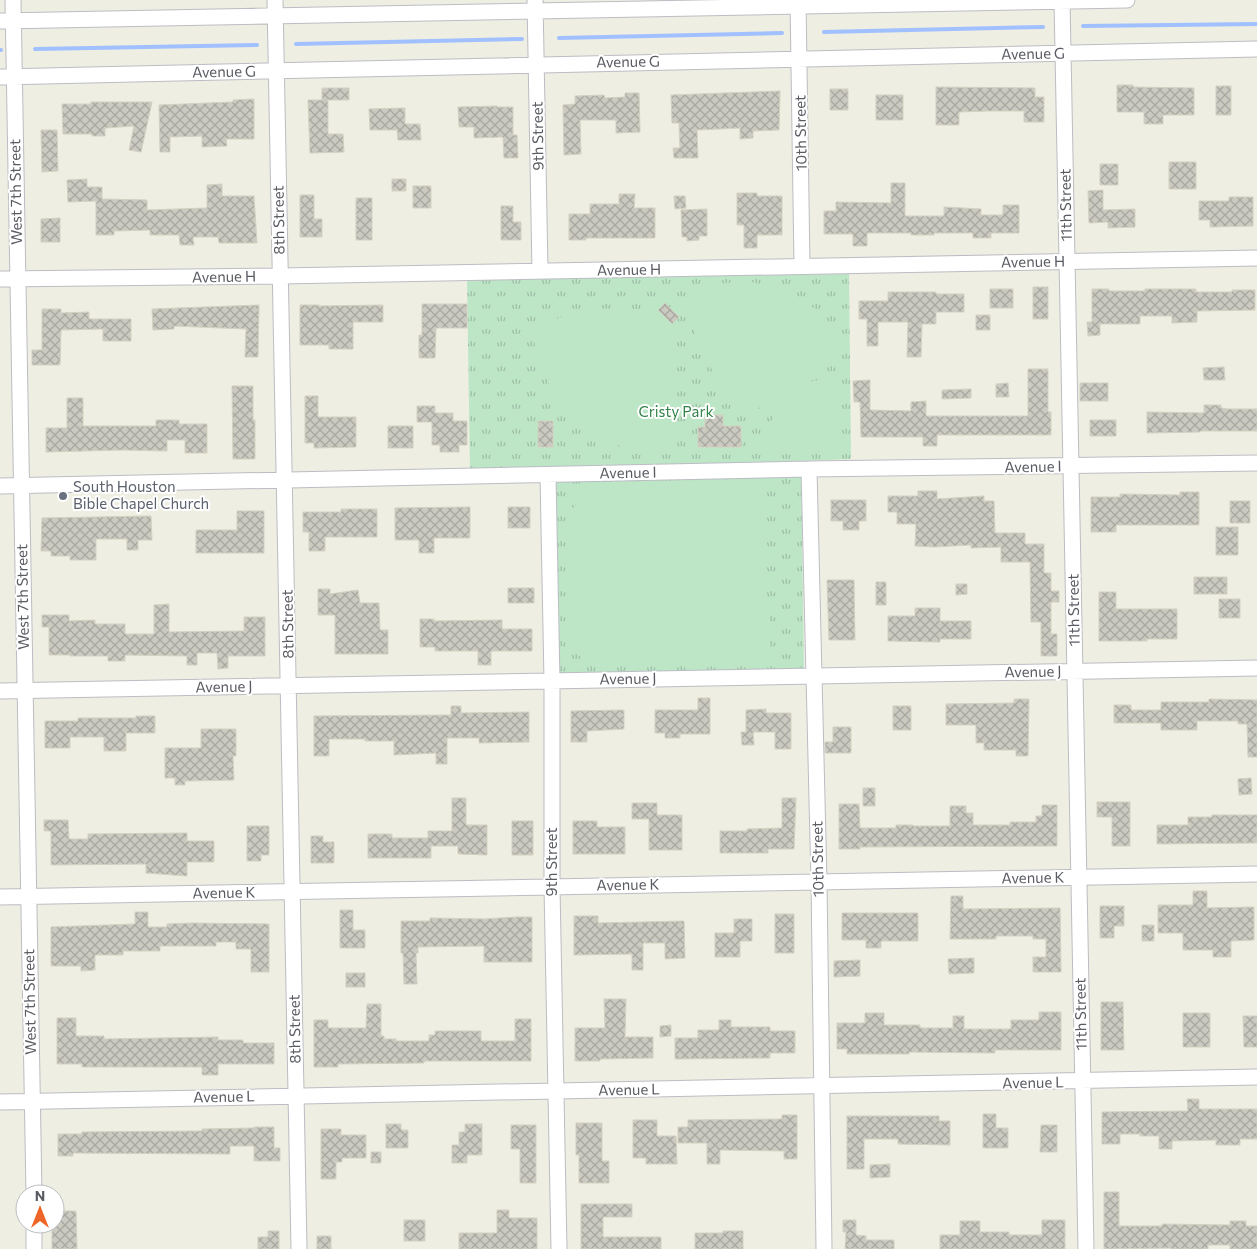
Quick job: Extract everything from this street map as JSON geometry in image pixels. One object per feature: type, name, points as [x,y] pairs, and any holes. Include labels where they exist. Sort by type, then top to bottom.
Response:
[{"type":"street","name":"West 7th Street","points":[[13,0],[7,21],[7,77],[18,279],[34,1184]]},
{"type":"street","name":"8th Street","points":[[275,0],[299,1249]]},
{"type":"street","points":[[7,21],[276,16],[535,5],[1127,0]]},
{"type":"street","name":"11th Street","points":[[1062,1],[1086,1249]]},
{"type":"street","name":"10th Street","points":[[798,3],[802,266]]},
{"type":"street","name":"9th Street","points":[[535,5],[540,271]]},
{"type":"street","name":"Avenue G","points":[[7,77],[800,58],[1064,54],[1257,48]]},
{"type":"street","name":"Avenue H","points":[[0,279],[281,276],[1257,258]]},
{"type":"street","name":"Avenue I","points":[[0,486],[808,469],[1257,463]]},
{"type":"street","name":"10th Street","points":[[808,469],[819,882],[824,1249]]},
{"type":"street","name":"9th Street","points":[[548,475],[552,680],[552,887],[559,1249]]},
{"type":"street","name":"Avenue J","points":[[0,691],[1257,668]]},
{"type":"street","name":"Avenue K","points":[[0,897],[1257,874]]},
{"type":"street","name":"Avenue L","points":[[0,1102],[296,1095],[1082,1082],[1257,1077]]},
{"type":"street","points":[[34,1234],[34,1249]]},
{"type":"green space","name":"Cristy Park","points":[[849,274],[851,459],[801,461],[804,670],[558,674],[553,470],[470,471],[467,279]]},
{"type":"green space","points":[[748,281],[791,292],[824,315],[844,346],[752,413],[728,404],[679,299],[715,284]]},
{"type":"green space","points":[[569,313],[656,314],[674,327],[676,428],[659,452],[630,448],[606,441],[578,421],[555,394],[546,379],[535,349],[536,329]]},
{"type":"green space","points":[[835,377],[840,440],[831,450],[766,452],[771,422],[775,412],[787,396],[804,384]]},
{"type":"green space","points":[[765,479],[767,602],[770,602],[770,649],[759,662],[710,663],[709,660],[591,662],[572,652],[568,514],[595,482]]},
{"type":"building","points":[[1117,85],[1194,88],[1194,115],[1163,115],[1163,124],[1144,124],[1144,112],[1117,112]]},
{"type":"building","points":[[1216,86],[1231,86],[1231,115],[1216,115]]},
{"type":"building","points":[[936,87],[1035,88],[1035,97],[1044,97],[1044,122],[1024,122],[1024,111],[988,111],[959,112],[959,125],[936,125]]},
{"type":"building","points":[[322,88],[349,88],[349,100],[328,100],[328,134],[343,134],[344,152],[310,153],[308,100],[322,100]]},
{"type":"building","points":[[830,89],[848,89],[848,110],[830,110]]},
{"type":"building","points":[[780,91],[779,130],[753,131],[753,138],[740,139],[740,128],[697,130],[698,158],[674,158],[673,148],[680,148],[679,123],[672,123],[671,95]]},
{"type":"building","points":[[625,93],[639,93],[640,132],[616,133],[616,120],[580,120],[581,154],[564,155],[563,105],[575,104],[575,96],[604,95],[605,98],[625,97]]},
{"type":"building","points":[[876,95],[903,95],[903,120],[876,120]]},
{"type":"building","points":[[254,99],[254,139],[226,139],[227,146],[202,147],[202,136],[170,137],[170,152],[160,152],[159,105],[233,102],[233,100]]},
{"type":"building","points":[[91,102],[152,102],[141,152],[129,150],[134,126],[105,128],[105,136],[63,134],[62,104],[91,104]]},
{"type":"building","points":[[458,107],[513,107],[513,135],[517,135],[518,158],[504,158],[503,137],[474,138],[474,127],[459,127]]},
{"type":"building","points":[[405,108],[405,124],[420,124],[421,140],[398,140],[397,130],[370,130],[369,109]]},
{"type":"building","points":[[41,130],[57,130],[58,171],[42,172]]},
{"type":"building","points":[[1169,162],[1196,162],[1196,189],[1169,189]]},
{"type":"building","points":[[1100,164],[1118,164],[1118,185],[1100,185]]},
{"type":"building","points":[[87,179],[87,187],[102,187],[102,199],[147,200],[147,210],[207,208],[207,185],[222,184],[222,196],[254,196],[257,243],[219,243],[218,237],[193,237],[194,245],[180,245],[179,235],[150,235],[150,230],[114,231],[114,235],[96,235],[96,201],[68,202],[67,180]]},
{"type":"building","points":[[392,179],[406,179],[406,191],[392,191]]},
{"type":"building","points":[[891,183],[905,183],[905,216],[944,216],[944,207],[981,209],[981,215],[1003,215],[1003,205],[1019,205],[1019,233],[991,233],[991,238],[973,238],[973,233],[911,235],[911,233],[867,233],[867,246],[853,246],[853,234],[824,234],[824,211],[836,211],[836,202],[891,203]]},
{"type":"building","points":[[413,186],[431,186],[431,208],[413,208]]},
{"type":"building","points":[[1103,190],[1103,210],[1135,209],[1135,227],[1108,228],[1108,222],[1089,223],[1088,191]]},
{"type":"building","points":[[737,193],[757,193],[757,196],[782,196],[782,235],[757,235],[757,248],[744,248],[744,225],[737,225]]},
{"type":"building","points":[[619,194],[635,194],[634,208],[655,208],[655,238],[586,238],[586,240],[569,240],[569,214],[590,214],[590,204],[619,204]]},
{"type":"building","points":[[300,195],[314,195],[314,219],[322,219],[322,237],[300,237]]},
{"type":"building","points":[[674,196],[685,196],[686,208],[675,209]]},
{"type":"building","points":[[1229,197],[1253,197],[1253,226],[1210,227],[1210,220],[1199,220],[1199,201],[1229,201]]},
{"type":"building","points":[[356,198],[372,198],[372,240],[356,240]]},
{"type":"building","points":[[501,206],[513,206],[513,222],[521,222],[521,240],[501,240]]},
{"type":"building","points":[[707,209],[707,236],[699,236],[699,240],[687,241],[687,237],[682,237],[681,210]]},
{"type":"building","points":[[60,218],[60,242],[41,242],[41,219]]},
{"type":"building","points":[[1033,287],[1048,287],[1048,319],[1033,319]]},
{"type":"building","points":[[990,289],[1013,289],[1013,308],[990,308]]},
{"type":"building","points":[[1092,289],[1145,291],[1145,289],[1196,289],[1196,292],[1255,290],[1255,310],[1197,311],[1197,322],[1172,323],[1172,316],[1140,316],[1140,324],[1100,324],[1100,335],[1088,336],[1087,322],[1092,322]]},
{"type":"building","points":[[888,292],[964,294],[964,312],[936,312],[936,324],[922,324],[921,357],[907,357],[908,322],[878,322],[878,346],[867,346],[867,319],[859,319],[859,301],[888,301]]},
{"type":"building","points":[[665,303],[679,317],[672,324],[658,310]]},
{"type":"building","points":[[422,304],[467,304],[467,328],[436,328],[435,358],[419,358],[419,335],[422,335]]},
{"type":"building","points":[[259,305],[258,357],[245,357],[246,329],[174,326],[174,329],[153,330],[152,309]]},
{"type":"building","points":[[300,305],[383,305],[383,322],[353,322],[353,349],[329,349],[329,345],[300,345]]},
{"type":"building","points":[[42,309],[61,309],[61,313],[89,312],[89,319],[131,319],[131,341],[103,341],[103,329],[61,330],[60,365],[32,365],[32,350],[42,350]]},
{"type":"building","points":[[976,315],[990,315],[990,330],[976,330]]},
{"type":"building","points":[[1224,367],[1225,380],[1204,380],[1203,368]]},
{"type":"building","points":[[1028,369],[1048,369],[1048,412],[1051,412],[1051,435],[937,435],[937,446],[923,446],[923,437],[861,437],[860,402],[854,402],[853,381],[870,380],[870,410],[911,411],[911,402],[926,401],[926,416],[1028,416]]},
{"type":"building","points":[[1008,383],[1009,397],[996,397],[996,384]]},
{"type":"building","points":[[1080,383],[1108,383],[1108,401],[1080,401]]},
{"type":"building","points":[[232,386],[253,386],[255,459],[233,459]]},
{"type":"building","points":[[971,389],[971,398],[942,399],[942,390]]},
{"type":"building","points":[[305,396],[318,396],[318,417],[356,417],[356,447],[314,448],[314,443],[305,443]]},
{"type":"building","points":[[67,398],[83,398],[83,426],[156,426],[156,420],[179,420],[179,424],[207,424],[207,453],[185,453],[185,440],[167,440],[167,451],[46,452],[46,428],[67,428]]},
{"type":"building","points":[[1204,405],[1221,405],[1221,408],[1228,409],[1257,409],[1257,431],[1147,433],[1147,412],[1204,413]]},
{"type":"building","points":[[417,406],[435,406],[435,413],[453,413],[453,421],[467,421],[467,445],[459,445],[459,452],[440,452],[440,445],[432,445],[432,422],[417,422]]},
{"type":"building","points":[[705,415],[723,415],[723,426],[741,426],[741,447],[698,447],[698,427],[705,427]]},
{"type":"building","points":[[1090,420],[1116,420],[1116,436],[1090,436]]},
{"type":"building","points":[[538,421],[553,421],[553,447],[538,447]]},
{"type":"building","points":[[388,426],[413,426],[413,448],[388,448]]},
{"type":"building","points":[[918,491],[937,491],[937,499],[984,496],[984,501],[994,501],[995,533],[1025,533],[1025,544],[1044,544],[1044,573],[1051,573],[1051,591],[1059,591],[1059,602],[1051,602],[1051,634],[1057,634],[1057,656],[1041,656],[1041,622],[1031,622],[1030,562],[1001,562],[1001,547],[971,548],[971,545],[915,546],[916,524],[897,524],[897,512],[888,512],[888,496],[918,496]]},
{"type":"building","points":[[1180,492],[1199,492],[1199,525],[1116,525],[1116,532],[1091,532],[1091,497],[1120,497],[1120,494],[1180,495]]},
{"type":"building","points":[[831,500],[866,500],[866,521],[859,521],[859,530],[843,530],[843,521],[831,521]]},
{"type":"building","points":[[1230,501],[1250,501],[1250,523],[1230,523]]},
{"type":"building","points":[[470,507],[470,538],[434,538],[434,553],[419,553],[419,540],[395,540],[395,508]]},
{"type":"building","points":[[508,507],[530,507],[530,528],[508,528]]},
{"type":"building","points":[[341,509],[377,509],[377,537],[325,537],[325,551],[309,551],[309,532],[303,532],[303,512],[341,512]]},
{"type":"building","points":[[237,511],[264,511],[264,553],[196,553],[196,530],[237,530]]},
{"type":"building","points":[[151,516],[152,540],[138,540],[138,550],[127,550],[127,539],[96,539],[96,560],[70,560],[70,556],[51,556],[51,551],[41,551],[42,518]]},
{"type":"building","points":[[1216,527],[1238,527],[1238,555],[1216,555]]},
{"type":"building","points":[[1194,577],[1227,577],[1227,594],[1194,594]]},
{"type":"building","points":[[827,580],[854,580],[855,640],[829,640]]},
{"type":"building","points":[[876,582],[886,582],[886,605],[876,605]]},
{"type":"building","points":[[956,584],[967,584],[967,594],[956,595]]},
{"type":"building","points":[[508,588],[534,588],[534,603],[508,603]]},
{"type":"building","points":[[318,589],[330,589],[330,594],[358,590],[360,603],[379,603],[380,630],[388,630],[388,654],[335,654],[335,615],[318,615]]},
{"type":"building","points":[[1099,592],[1116,592],[1116,609],[1177,609],[1177,639],[1099,641]]},
{"type":"building","points":[[1219,599],[1240,599],[1240,618],[1219,618]]},
{"type":"building","points":[[169,604],[169,632],[244,631],[244,617],[265,617],[265,656],[228,656],[228,668],[218,669],[217,653],[197,653],[197,665],[187,665],[187,656],[125,655],[125,661],[108,661],[108,656],[49,655],[49,627],[42,627],[42,615],[69,615],[69,621],[95,620],[95,624],[125,624],[125,634],[154,634],[154,605]]},
{"type":"building","points":[[915,608],[940,608],[940,621],[971,621],[971,639],[940,639],[940,642],[888,641],[888,616],[915,616]]},
{"type":"building","points":[[420,619],[434,619],[434,621],[502,620],[502,629],[532,629],[532,651],[491,651],[491,665],[478,665],[478,651],[435,651],[435,647],[420,647]]},
{"type":"building","points":[[698,698],[710,698],[710,734],[680,734],[680,738],[665,738],[665,733],[655,733],[655,710],[698,710]]},
{"type":"building","points":[[1014,699],[1029,699],[1028,756],[1016,756],[1016,750],[984,750],[984,743],[976,743],[976,725],[946,725],[946,704],[1014,703]]},
{"type":"building","points":[[1209,699],[1257,700],[1257,757],[1248,757],[1247,724],[1238,724],[1238,721],[1197,721],[1197,730],[1161,730],[1161,723],[1114,723],[1114,705],[1131,705],[1131,710],[1161,710],[1161,702],[1209,702]]},
{"type":"building","points":[[451,706],[461,706],[461,713],[529,712],[529,742],[479,743],[479,738],[447,738],[447,764],[436,764],[436,753],[394,755],[394,741],[365,741],[365,739],[329,739],[329,756],[314,756],[314,716],[451,715]]},
{"type":"building","points":[[893,706],[911,706],[911,730],[893,730]]},
{"type":"building","points":[[766,709],[766,713],[791,713],[791,749],[775,749],[775,732],[753,732],[754,745],[742,745],[741,732],[746,732],[746,710]]},
{"type":"building","points":[[624,710],[624,729],[587,731],[587,742],[571,742],[571,711]]},
{"type":"building","points":[[136,716],[155,716],[155,733],[126,733],[126,751],[104,751],[104,737],[70,737],[70,748],[45,748],[45,721],[78,721],[78,718],[136,718]]},
{"type":"building","points":[[833,727],[851,727],[851,753],[825,753],[825,742],[833,742]]},
{"type":"building","points":[[201,729],[236,729],[236,756],[233,756],[234,780],[185,781],[185,785],[175,785],[175,778],[165,778],[165,748],[201,748]]},
{"type":"building","points":[[1251,778],[1252,794],[1239,795],[1238,779]]},
{"type":"building","points":[[863,788],[875,788],[875,806],[863,806]]},
{"type":"building","points":[[452,798],[466,798],[466,825],[487,825],[487,855],[458,854],[458,846],[431,846],[431,858],[368,858],[368,834],[392,834],[392,838],[428,838],[428,831],[452,831]]},
{"type":"building","points":[[782,798],[796,798],[794,849],[768,849],[768,853],[720,853],[720,831],[782,828]]},
{"type":"building","points":[[1097,802],[1130,802],[1130,846],[1112,846],[1112,817],[1097,817]]},
{"type":"building","points":[[632,803],[657,803],[657,815],[682,815],[682,850],[649,850],[649,819],[632,819]]},
{"type":"building","points":[[839,804],[859,804],[860,828],[896,828],[896,825],[950,826],[950,806],[966,806],[966,813],[973,813],[973,825],[1010,825],[1010,822],[1036,822],[1036,816],[1042,816],[1042,805],[1057,805],[1057,846],[860,847],[860,849],[839,849]]},
{"type":"building","points":[[1212,815],[1257,815],[1257,843],[1157,844],[1157,825],[1188,825],[1188,817],[1212,817]]},
{"type":"building","points":[[44,820],[68,820],[69,839],[88,839],[88,834],[187,833],[187,841],[214,841],[214,862],[187,862],[187,876],[146,873],[146,864],[51,865],[51,831],[44,831]]},
{"type":"building","points":[[512,821],[533,821],[533,855],[512,855]]},
{"type":"building","points":[[573,821],[597,821],[597,827],[625,827],[625,854],[573,854]]},
{"type":"building","points":[[247,826],[269,826],[269,855],[261,855],[261,861],[247,861]]},
{"type":"building","points":[[311,836],[323,836],[323,842],[334,842],[334,863],[311,863]]},
{"type":"building","points":[[1193,891],[1207,891],[1207,908],[1254,907],[1254,940],[1231,941],[1231,957],[1213,957],[1213,950],[1183,950],[1183,933],[1158,933],[1158,905],[1193,905]]},
{"type":"building","points":[[951,896],[963,896],[963,909],[1060,908],[1061,972],[1033,972],[1033,957],[1046,957],[1046,939],[1033,939],[1033,936],[996,936],[996,939],[950,939]]},
{"type":"building","points":[[1100,906],[1124,906],[1124,926],[1114,926],[1114,938],[1100,938]]},
{"type":"building","points":[[340,910],[353,910],[353,930],[365,930],[365,948],[340,948]]},
{"type":"building","points":[[135,912],[148,912],[148,927],[167,927],[167,924],[192,923],[269,924],[269,972],[251,972],[251,949],[236,949],[236,942],[216,942],[216,946],[160,946],[160,951],[123,951],[123,955],[95,955],[95,970],[81,971],[81,966],[51,966],[51,927],[135,924]]},
{"type":"building","points":[[842,913],[918,913],[918,941],[881,941],[881,948],[866,948],[866,940],[842,940]]},
{"type":"building","points":[[775,914],[794,914],[794,953],[775,953]]},
{"type":"building","points":[[574,916],[598,916],[598,923],[684,921],[685,958],[665,959],[665,943],[643,943],[643,970],[632,970],[632,954],[574,955]]},
{"type":"building","points":[[532,917],[532,962],[484,962],[484,946],[418,947],[418,953],[416,953],[417,984],[404,984],[403,953],[401,953],[401,921],[430,921],[430,918],[484,919]]},
{"type":"building","points":[[734,919],[752,919],[752,941],[740,941],[740,957],[715,957],[715,933],[734,933]]},
{"type":"building","points":[[1142,925],[1154,925],[1154,941],[1142,941]]},
{"type":"building","points":[[974,958],[974,973],[949,974],[948,959]]},
{"type":"building","points":[[860,960],[860,976],[834,977],[834,961]]},
{"type":"building","points":[[346,973],[365,973],[365,987],[346,987]]},
{"type":"building","points":[[604,999],[626,999],[625,1037],[653,1037],[653,1058],[575,1061],[575,1028],[605,1028]]},
{"type":"building","points":[[1101,1002],[1123,1002],[1124,1050],[1101,1050]]},
{"type":"building","points":[[367,1004],[381,1004],[381,1036],[384,1036],[384,1039],[396,1039],[396,1041],[429,1041],[429,1035],[435,1035],[435,1031],[481,1031],[481,1041],[515,1041],[515,1019],[531,1019],[531,1061],[424,1061],[424,1063],[338,1064],[338,1067],[314,1067],[314,1020],[328,1020],[328,1028],[366,1028]]},
{"type":"building","points":[[1039,1012],[1061,1012],[1061,1050],[995,1050],[995,1053],[909,1052],[909,1054],[847,1054],[847,1049],[837,1049],[837,1023],[865,1023],[865,1013],[884,1013],[884,1025],[920,1025],[920,1028],[953,1028],[953,1016],[964,1016],[964,1029],[1011,1029],[1011,1020],[1039,1020]]},
{"type":"building","points":[[1183,1013],[1210,1013],[1210,1047],[1183,1047]]},
{"type":"building","points":[[1243,1016],[1257,1016],[1257,1047],[1244,1047]]},
{"type":"building","points":[[57,1018],[76,1018],[76,1036],[104,1036],[104,1039],[218,1037],[218,1040],[243,1040],[243,1043],[274,1043],[274,1064],[218,1064],[218,1075],[202,1075],[202,1067],[82,1067],[82,1064],[57,1064]]},
{"type":"building","points":[[719,1020],[731,1020],[731,1027],[770,1027],[770,1031],[795,1031],[795,1053],[770,1053],[770,1058],[675,1059],[675,1038],[698,1038],[698,1030],[719,1030]]},
{"type":"building","points":[[671,1025],[671,1036],[660,1037],[660,1026]]},
{"type":"building","points":[[1187,1099],[1199,1099],[1199,1109],[1257,1109],[1257,1139],[1240,1139],[1240,1145],[1216,1145],[1216,1140],[1172,1141],[1172,1149],[1159,1149],[1159,1136],[1120,1134],[1120,1144],[1102,1144],[1102,1112],[1188,1111]]},
{"type":"building","points":[[983,1114],[996,1114],[996,1128],[1008,1128],[1008,1148],[983,1148]]},
{"type":"building","points":[[782,1115],[797,1115],[797,1159],[784,1159],[784,1151],[720,1150],[720,1164],[707,1164],[707,1143],[678,1143],[678,1127],[688,1127],[688,1120],[782,1119]]},
{"type":"building","points":[[847,1116],[939,1116],[939,1121],[950,1121],[950,1145],[898,1144],[898,1139],[864,1139],[864,1169],[847,1169]]},
{"type":"building","points":[[633,1120],[657,1120],[657,1136],[676,1136],[677,1164],[646,1164],[646,1158],[633,1158]]},
{"type":"building","points":[[576,1123],[602,1123],[602,1161],[609,1161],[609,1183],[579,1183],[579,1155],[576,1155]]},
{"type":"building","points":[[386,1124],[401,1124],[401,1130],[408,1130],[408,1148],[386,1148]]},
{"type":"building","points":[[465,1124],[482,1124],[482,1155],[467,1155],[467,1163],[452,1163],[452,1145],[459,1145],[459,1132],[465,1132]]},
{"type":"building","points":[[511,1125],[536,1125],[536,1183],[520,1183],[520,1149],[511,1149]]},
{"type":"building","points":[[1041,1125],[1057,1125],[1057,1152],[1040,1152]]},
{"type":"building","points":[[274,1127],[274,1148],[280,1148],[280,1161],[254,1161],[254,1146],[230,1146],[230,1154],[73,1153],[73,1156],[58,1156],[58,1134],[202,1131],[202,1129]]},
{"type":"building","points":[[321,1129],[341,1129],[341,1135],[366,1135],[366,1158],[342,1158],[342,1162],[336,1162],[336,1179],[321,1179]]},
{"type":"building","points":[[371,1152],[381,1152],[381,1163],[371,1163]]},
{"type":"building","points":[[890,1164],[890,1177],[870,1178],[870,1165]]},
{"type":"building","points":[[1104,1192],[1119,1192],[1119,1226],[1162,1226],[1162,1224],[1230,1225],[1230,1221],[1246,1221],[1246,1226],[1257,1226],[1257,1249],[1230,1249],[1230,1245],[1208,1245],[1208,1249],[1104,1249]]},
{"type":"building","points":[[581,1204],[632,1204],[632,1217],[603,1217],[603,1237],[661,1237],[661,1249],[581,1249]]},
{"type":"building","points":[[497,1210],[509,1210],[509,1218],[537,1218],[537,1249],[459,1249],[459,1233],[497,1233]]},
{"type":"building","points":[[65,1211],[76,1211],[77,1249],[52,1249],[52,1234],[65,1234]]},
{"type":"building","points":[[404,1220],[425,1220],[425,1241],[404,1241]]},
{"type":"building","points":[[843,1220],[856,1220],[856,1235],[866,1236],[866,1240],[894,1240],[894,1249],[845,1249],[846,1232],[843,1232]]},
{"type":"building","points":[[1042,1220],[1065,1220],[1065,1249],[940,1249],[940,1235],[960,1235],[960,1221],[980,1221],[980,1232],[1009,1232],[1009,1235],[1042,1235]]},
{"type":"building","points":[[268,1231],[279,1231],[279,1249],[258,1249],[258,1237],[268,1237]]},
{"type":"building","points":[[723,1231],[743,1231],[743,1249],[695,1249],[695,1233],[723,1233]]},
{"type":"building","points":[[317,1236],[331,1236],[331,1249],[317,1249]]},
{"type":"waterway","points":[[1083,26],[1257,24]]},
{"type":"waterway","points":[[824,32],[1043,27]]},
{"type":"waterway","points":[[559,38],[782,33]]},
{"type":"waterway","points":[[296,44],[522,39]]},
{"type":"waterway","points":[[35,49],[257,45]]},
{"type":"place","name":"South Houston Bible Chapel Church","points":[[63,496]]}]
